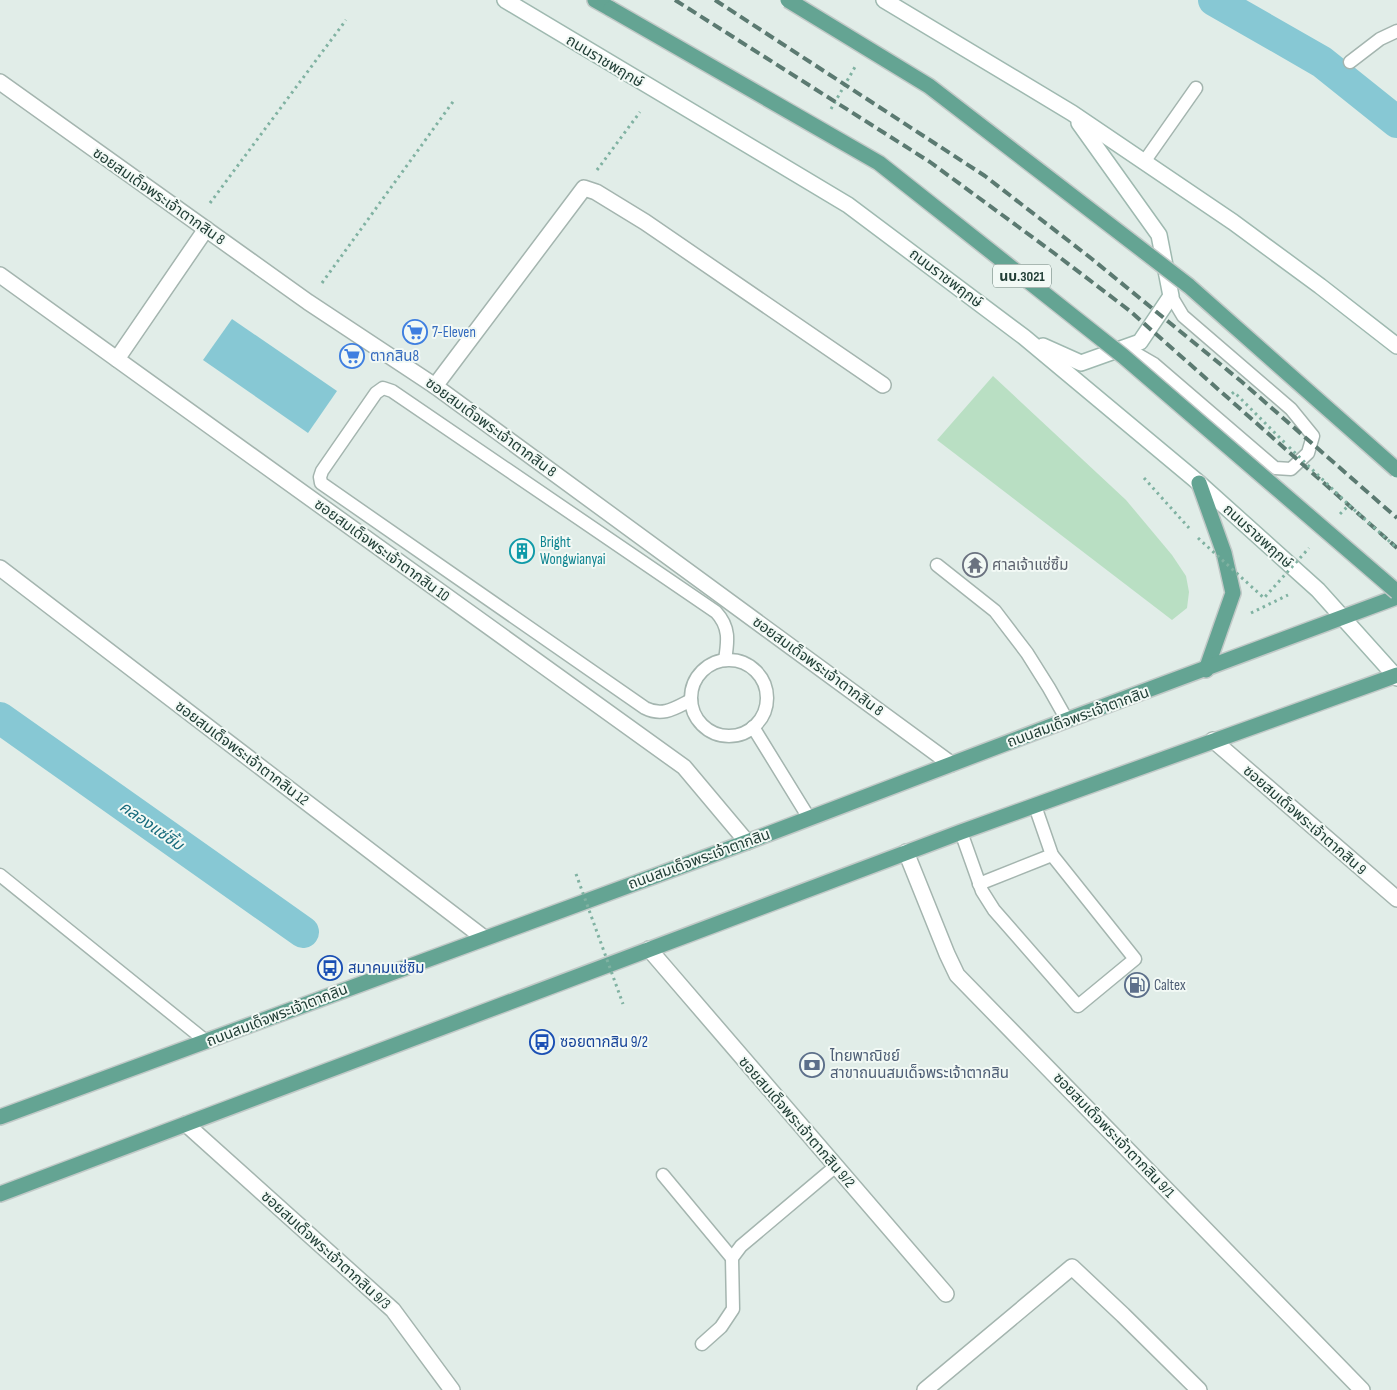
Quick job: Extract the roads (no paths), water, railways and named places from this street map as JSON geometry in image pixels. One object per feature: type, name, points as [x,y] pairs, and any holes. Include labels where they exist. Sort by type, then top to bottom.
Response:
[{"type":"main road","name":"นบ.3021","points":[[596,0],[879,163],[1123,356],[1397,592]]},
{"type":"main road","points":[[788,0],[929,86],[1190,286],[1397,470]]},
{"type":"main road","points":[[1199,483],[1224,553],[1233,593],[1206,670]]},
{"type":"main road","name":"ถนนสมเด็จพระเจ้าตากสิน","points":[[0,1117],[746,842],[1397,597]]},
{"type":"main road","points":[[0,1194],[906,852],[1213,740],[1396,676]]},
{"type":"street","name":"ถนนราชพฤกษ์","points":[[505,0],[848,205],[1024,337],[1199,483],[1318,590],[1342,618]]},
{"type":"street","points":[[884,0],[1072,113],[1233,222],[1397,346]]},
{"type":"street","name":"ซอยสมเด็จพระเจ้าตากสิน 8","points":[[0,82],[308,302],[435,386],[951,764]]},
{"type":"street","points":[[1024,337],[1081,363],[1140,342],[1171,296],[1159,235],[1072,113]]},
{"type":"street","points":[[435,386],[584,188],[596,192],[645,222],[883,385]]},
{"type":"street","points":[[117,359],[201,225]]},
{"type":"street","name":"ซอยสมเด็จพระเจ้าตากสิน 10","points":[[0,275],[684,767],[746,842]]},
{"type":"street","name":"ซอยสมเด็จพระเจ้าตากสิน 12","points":[[0,568],[484,938]]},
{"type":"street","name":"นบ.3021","points":[[1342,618],[1396,676]]},
{"type":"street","name":"ซอยสมเด็จพระเจ้าตากสิน 9","points":[[1213,740],[1397,899]]},
{"type":"street","name":"ซอยสมเด็จพระเจ้าตากสิน 9/1","points":[[906,852],[947,954],[958,975],[1362,1390]]},
{"type":"street","name":"ซอยสมเด็จพระเจ้าตากสิน 9/2","points":[[649,949],[946,1294]]},
{"type":"street","name":"ซอยสมเด็จพระเจ้าตากสิน 9/3","points":[[186,1124],[392,1310],[452,1390]]},
{"type":"street","points":[[925,1390],[1072,1267],[1199,1390]]},
{"type":"lane","points":[[1350,62],[1380,40],[1397,31]]},
{"type":"lane","points":[[1144,162],[1196,88]]},
{"type":"lane","points":[[1108,354],[1135,353],[1154,364],[1275,468],[1291,469],[1308,453],[1313,436],[1292,409],[1183,316],[1171,296]]},
{"type":"lane","points":[[691,700],[664,712],[653,712],[646,708],[321,483],[322,471],[376,393],[383,388],[392,391],[716,612],[722,619],[728,634],[724,660]]},
{"type":"lane","points":[[937,565],[995,611],[1027,653],[1067,720]]},
{"type":"lane","points":[[724,660],[744,663],[754,670],[762,680],[766,692],[763,716],[753,727],[733,736],[715,733],[700,722],[694,712],[691,700],[692,687],[698,676],[707,667],[724,660]]},
{"type":"lane","points":[[753,727],[809,818]]},
{"type":"lane","points":[[960,832],[982,891],[994,910],[1078,1006],[1135,959],[1052,855],[1035,806]]},
{"type":"lane","points":[[980,884],[1052,855]]},
{"type":"lane","points":[[0,875],[207,1042]]},
{"type":"lane","points":[[702,1344],[721,1327],[733,1309],[732,1258],[740,1246],[836,1166]]},
{"type":"lane","points":[[663,1175],[732,1258]]},
{"type":"water","points":[[232,319],[337,391],[308,433],[203,360]]},
{"type":"waterway","points":[[1214,0],[1322,62],[1397,122]]},
{"type":"waterway","name":"คลองแซ่ซิ้ม","points":[[0,718],[303,932]]},
{"type":"railway","points":[[675,0],[930,162],[1054,253],[1130,311],[1397,548]]},
{"type":"railway","points":[[715,0],[985,176],[1092,259],[1242,382],[1397,518]]},
{"type":"place","name":"7-Eleven","points":[[415,332]]},
{"type":"place","name":"ตากสิน8","points":[[352,356]]},
{"type":"place","name":"Bright Wongwianyai","points":[[522,551]]},
{"type":"place","name":"ศาลเจ้าแซ่ซิ้ม","points":[[975,565]]},
{"type":"place","name":"สมาคมแซ่ซิม","points":[[330,968]]},
{"type":"place","name":"Caltex","points":[[1137,985]]},
{"type":"place","name":"ซอยตากสิน 9/2","points":[[542,1042]]},
{"type":"place","name":"ไทยพาณิชย์ สาขาถนนสมเด็จพระเจ้าตากสิน","points":[[812,1065]]}]
